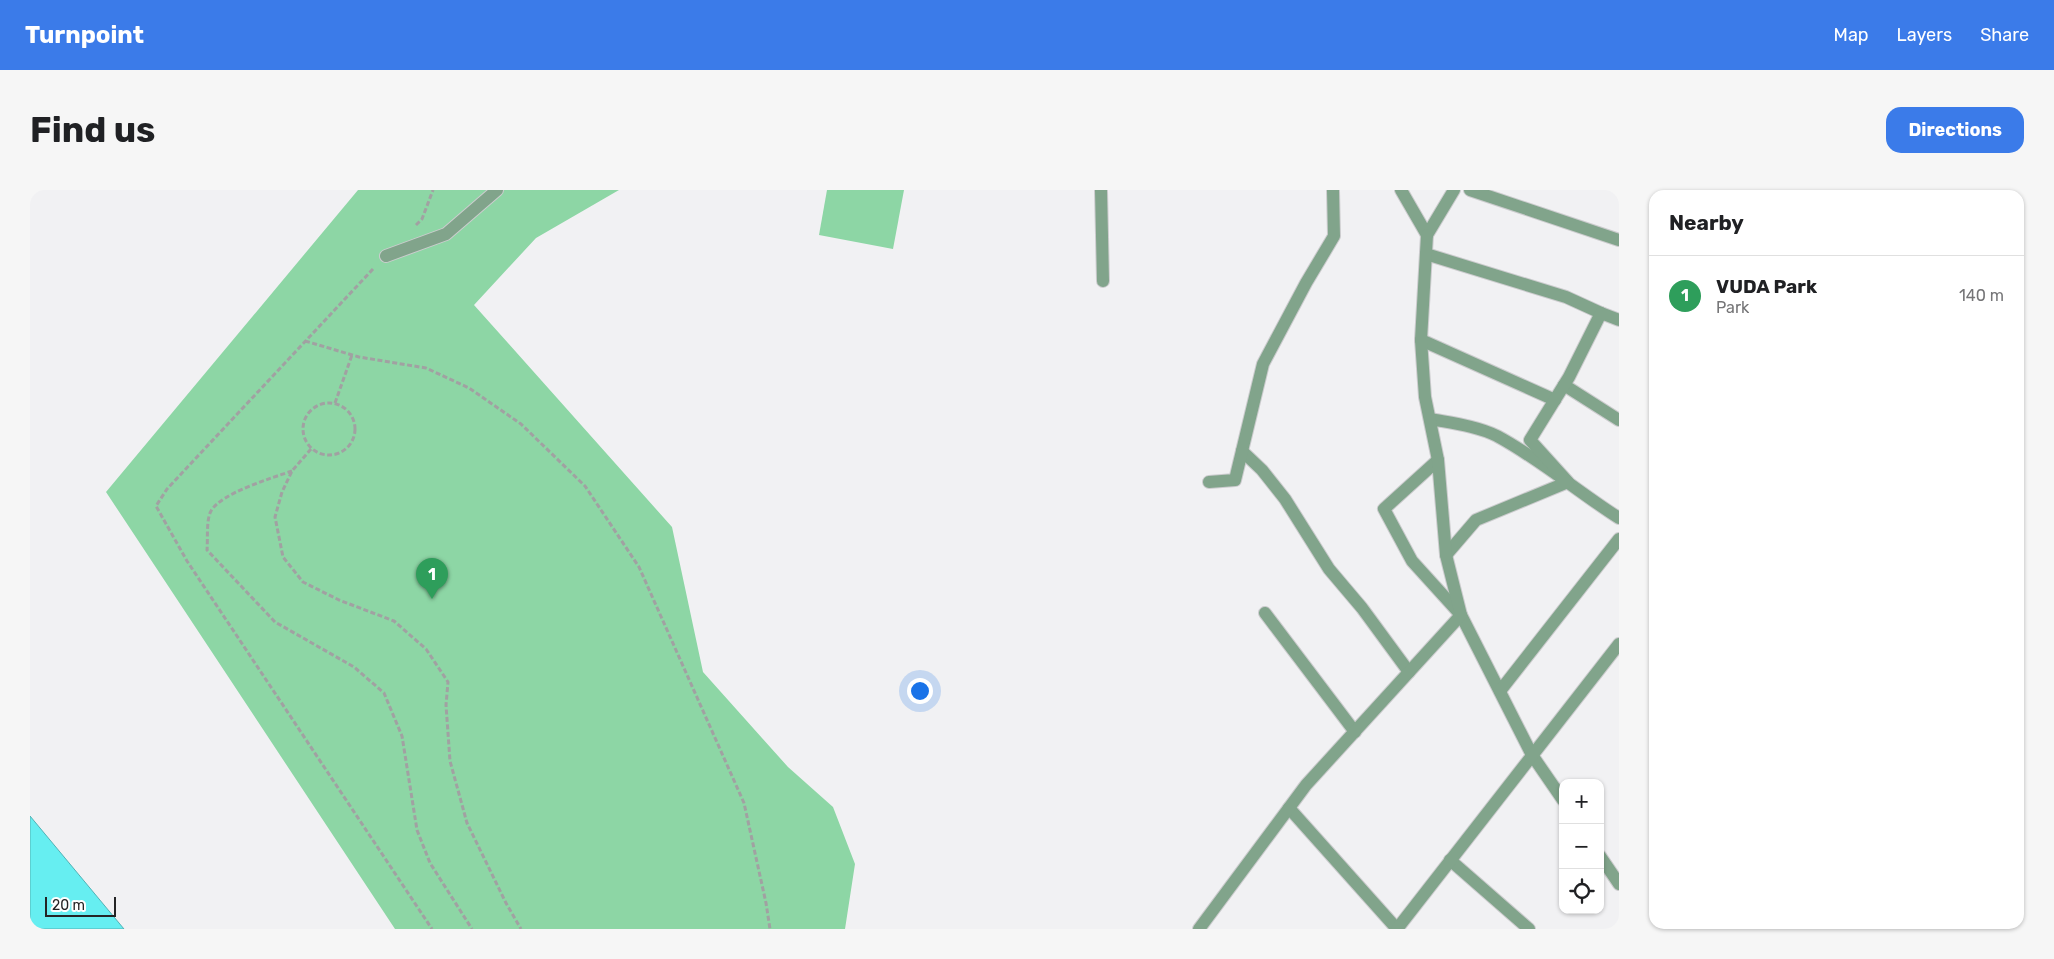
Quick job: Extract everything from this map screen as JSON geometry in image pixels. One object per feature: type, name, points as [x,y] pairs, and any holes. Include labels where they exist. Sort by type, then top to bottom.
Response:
[{"type":"street","points":[[386,256],[446,234],[497,190]]},
{"type":"street","points":[[1101,190],[1103,281]]},
{"type":"street","points":[[1209,482],[1235,480],[1263,364],[1306,283],[1334,236],[1333,190]]},
{"type":"street","points":[[1401,190],[1427,235]]},
{"type":"street","points":[[1454,190],[1427,235],[1421,340],[1425,397],[1438,460],[1446,555],[1461,615],[1532,755],[1559,794]]},
{"type":"street","points":[[1470,190],[1619,240]]},
{"type":"street","points":[[1426,254],[1566,298],[1619,320]]},
{"type":"street","points":[[1568,482],[1530,440],[1564,385],[1600,313]]},
{"type":"street","points":[[1421,340],[1555,400]]},
{"type":"street","points":[[1564,385],[1619,420]]},
{"type":"street","points":[[1430,419],[1472,428],[1496,436],[1568,482],[1619,518]]},
{"type":"street","points":[[1242,451],[1262,470],[1285,500],[1329,569],[1362,608],[1409,672]]},
{"type":"street","points":[[1438,460],[1384,509],[1412,561],[1461,615]]},
{"type":"street","points":[[1446,555],[1476,520],[1568,482]]},
{"type":"street","points":[[1500,691],[1619,539]]},
{"type":"street","points":[[1265,613],[1354,732]]},
{"type":"street","points":[[1199,929],[1306,785],[1461,615]]},
{"type":"street","points":[[1289,808],[1397,929],[1619,644]]},
{"type":"street","points":[[1450,860],[1529,929]]},
{"type":"street","points":[[1604,862],[1619,884]]},
{"type":"path","points":[[432,929],[188,560],[156,506],[167,489],[305,341],[352,355],[426,368],[469,388],[521,424],[586,486],[639,567],[744,803],[770,929]]},
{"type":"path","points":[[335,403],[352,355]]},
{"type":"path","points":[[335,403],[342,406],[354,419],[354,436],[344,451],[327,456],[318,454],[305,442],[303,433],[306,416],[318,404],[335,403]]},
{"type":"path","points":[[311,448],[292,471],[282,492],[275,517],[283,557],[303,582],[339,600],[394,621],[426,649],[448,682],[446,705],[450,761],[465,814],[506,903],[521,929]]},
{"type":"path","points":[[292,471],[255,484],[221,500],[210,512],[207,550],[275,622],[354,667],[384,693],[402,736],[417,830],[430,863],[472,929]]},
{"type":"green space","points":[[358,190],[619,190],[536,238],[474,305],[672,527],[703,672],[788,767],[833,807],[855,864],[845,929],[395,929],[106,492]]},
{"type":"green space","points":[[827,190],[904,190],[893,249],[819,235]]},
{"type":"water","points":[[30,816],[124,929],[30,929]]},
{"type":"place","name":"VUDA Park","points":[[432,599]]}]
